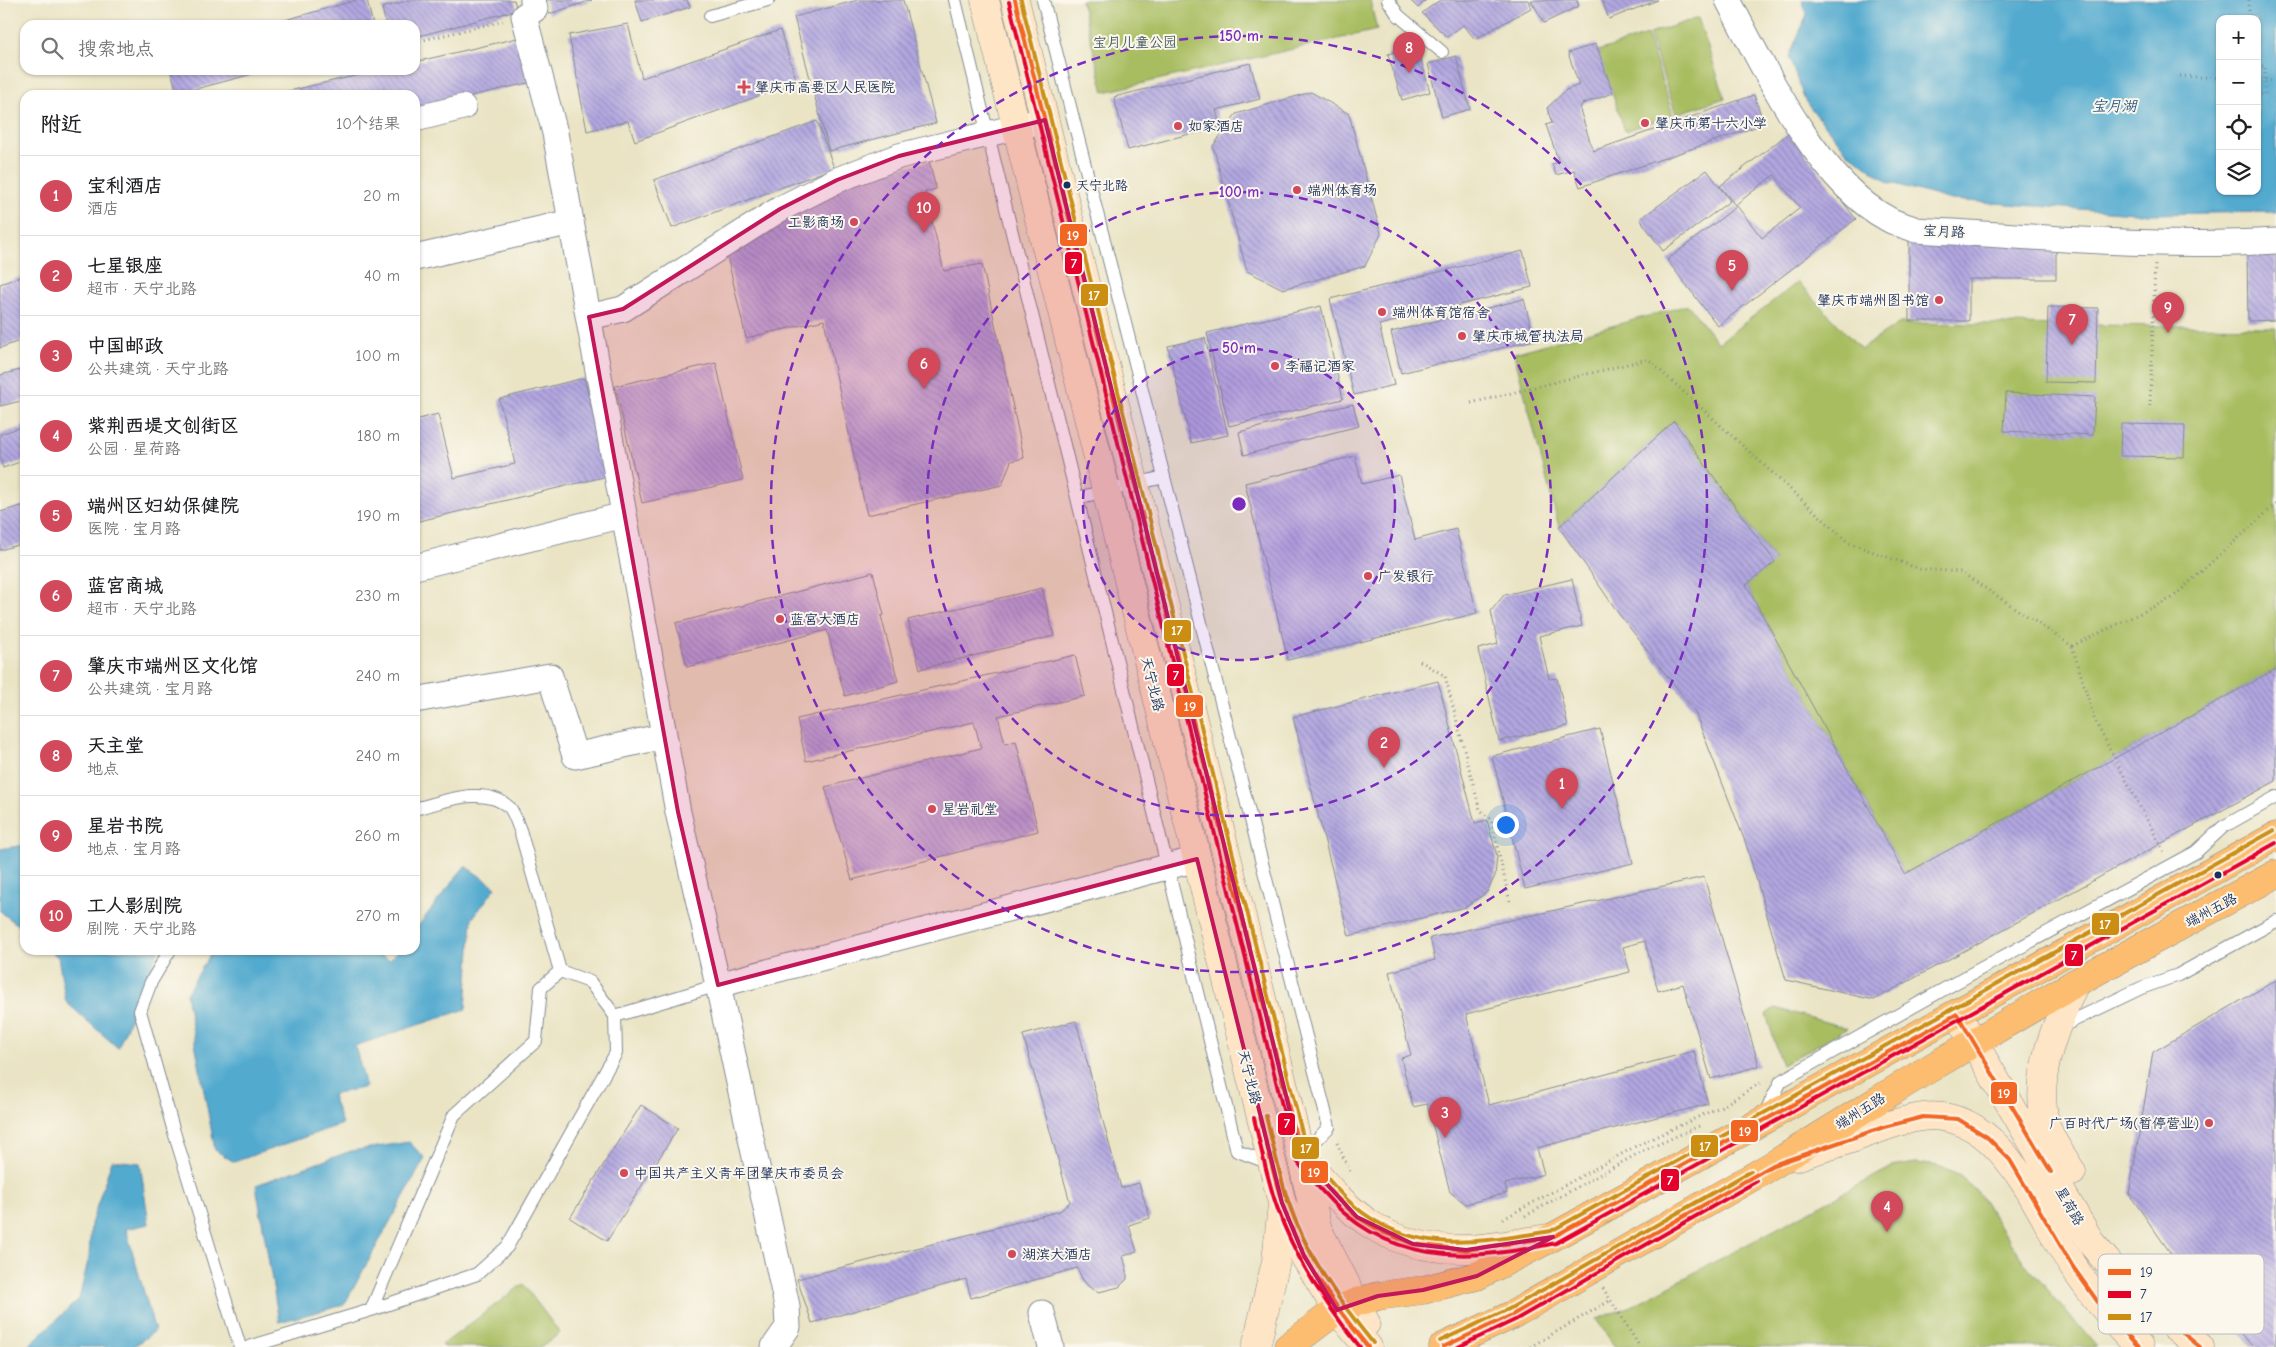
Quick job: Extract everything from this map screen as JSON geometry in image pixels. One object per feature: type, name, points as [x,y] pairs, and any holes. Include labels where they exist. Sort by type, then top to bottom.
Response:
[{"type":"main road","name":"天宁北路","points":[[985,0],[1282,1203],[1304,1256],[1347,1306],[1377,1347]]},
{"type":"main road","name":"天宁北路","points":[[1015,0],[1318,1230],[1347,1306],[1368,1347]]},
{"type":"main road","points":[[1288,1347],[1347,1306],[1378,1296],[1423,1290],[1477,1276],[1553,1237],[2276,836]]},
{"type":"main road","name":"端州五路","points":[[1443,1347],[1512,1315],[1773,1165],[2075,983],[2276,874]]},
{"type":"main road","points":[[2075,983],[2054,1030],[2044,1071],[2044,1118],[2056,1146],[2105,1229],[2116,1254]]},
{"type":"main road","name":"星荷路","points":[[1957,1014],[2092,1244],[2101,1254]]},
{"type":"main road","name":"星荷路","points":[[1773,1165],[1884,1127],[1923,1117],[1958,1119],[1987,1137],[2010,1160],[2073,1266],[2098,1302]]},
{"type":"main road","points":[[1301,1156],[1331,1192],[1357,1217],[1384,1233],[1414,1244],[1466,1250],[1553,1237]]},
{"type":"main road","points":[[1256,1347],[1276,1261],[1282,1203]]},
{"type":"main road","name":"星荷路","points":[[2126,1334],[2139,1347]]},
{"type":"main road","name":"星荷路","points":[[2184,1334],[2200,1347]]},
{"type":"street","name":"宝月路","points":[[1728,0],[1775,90],[1822,158],[1847,187],[1888,219],[1916,230],[2156,242],[2237,244],[2276,242]]},
{"type":"street","points":[[528,8],[572,222],[678,812],[718,985],[787,1306],[788,1327],[774,1347]]},
{"type":"street","points":[[420,118],[463,107]]},
{"type":"street","points":[[589,317],[623,309],[780,209],[837,180],[899,156],[1045,120]]},
{"type":"street","points":[[420,257],[572,222]]},
{"type":"street","points":[[420,566],[624,515]]},
{"type":"street","points":[[420,699],[550,676],[575,756],[664,736]]},
{"type":"street","points":[[718,985],[1197,859]]},
{"type":"street","points":[[1042,1313],[1051,1347]]},
{"type":"lane","points":[[710,16],[768,0]]},
{"type":"lane","points":[[956,0],[1237,1151],[1272,1164]]},
{"type":"lane","points":[[1043,0],[1329,1127],[1301,1156]]},
{"type":"lane","points":[[1388,0],[1398,15],[1442,52]]},
{"type":"lane","points":[[1077,498],[1164,477]]},
{"type":"lane","points":[[420,808],[464,796],[489,797],[510,808],[520,830],[560,971]]},
{"type":"lane","points":[[1760,1123],[1781,1081],[1970,974],[2196,852],[2224,827],[2276,797]]},
{"type":"lane","points":[[2054,1030],[2141,988],[2178,976],[2276,921]]},
{"type":"lane","points":[[167,955],[151,982],[140,1011],[174,1132],[240,1347]]},
{"type":"lane","points":[[249,1347],[371,1310],[477,1274],[507,1247],[616,1053],[615,1016],[590,982],[560,971]]},
{"type":"lane","points":[[371,1310],[454,1115],[536,1041],[541,988],[560,971]]},
{"type":"lane","points":[[615,1016],[718,985]]},
{"type":"path","points":[[2249,0],[2249,15]]},
{"type":"path","points":[[420,40],[528,8]]},
{"type":"path","points":[[2261,66],[2265,66],[2265,94],[2261,94]]},
{"type":"path","points":[[2180,76],[2216,78]]},
{"type":"path","points":[[2265,80],[2276,80]]},
{"type":"path","points":[[2150,406],[2156,242]]},
{"type":"path","points":[[1471,403],[1648,359],[1849,543],[1920,569],[1961,572],[2072,646],[2095,721],[2171,866]]},
{"type":"path","points":[[2072,646],[2172,598],[2276,504]]},
{"type":"path","points":[[1420,661],[1445,676],[1480,810],[1491,819],[1510,902]]},
{"type":"path","points":[[1499,1221],[1638,1145],[1724,1105],[1766,1080]]},
{"type":"path","points":[[1518,1220],[1639,1153],[1707,1123]]},
{"type":"path","points":[[1329,1127],[1356,1181]]},
{"type":"path","points":[[1592,1269],[1640,1347]]},
{"type":"path","points":[[1530,1347],[1611,1300]]},
{"type":"highlighted area","points":[[1045,120],[1301,1156],[1357,1217],[1413,1244],[1466,1250],[1553,1237],[1477,1276],[1423,1290],[1378,1296],[1337,1310],[1304,1256],[1282,1203],[1197,859],[718,985],[678,812],[589,317],[623,309],[780,209],[837,180],[899,156]]},
{"type":"green space","name":"宝月儿童公园","points":[[1081,0],[1370,0],[1377,30],[1104,92]]},
{"type":"green space","points":[[1698,18],[1725,98],[1676,114],[1649,34]]},
{"type":"green space","points":[[1647,35],[1673,115],[1625,131],[1598,51]]},
{"type":"green space","points":[[1798,282],[1861,349],[1900,323],[2276,327],[2276,669],[1905,874],[1746,585],[1775,561],[1674,421],[1559,527],[1514,353],[1688,305],[1718,343]]},
{"type":"green space","points":[[1775,1008],[1847,1028],[1782,1065],[1766,1014]]},
{"type":"green space","points":[[1916,1163],[1939,1166],[1960,1176],[1975,1189],[2023,1261],[2097,1347],[1615,1347],[1596,1319],[1632,1306],[1892,1167]]},
{"type":"green space","points":[[523,1284],[560,1333],[542,1347],[444,1347],[442,1345]]},
{"type":"water","name":"宝月湖","points":[[1802,0],[2276,0],[2276,212],[2149,214],[1951,200],[1888,182],[1847,152],[1805,101],[1789,57],[1807,14]]},
{"type":"water","points":[[20,846],[20,927],[0,911],[0,849]]},
{"type":"water","points":[[465,866],[496,887],[472,919],[466,1009],[355,1046],[366,1087],[332,1095],[342,1124],[234,1162],[215,1150],[186,994],[210,955],[380,955],[390,960],[394,955],[420,955],[420,924]]},
{"type":"water","points":[[55,955],[156,955],[118,1048],[66,1002],[58,957]]},
{"type":"water","points":[[409,1142],[425,1158],[344,1305],[279,1322],[256,1185],[351,1151]]},
{"type":"water","points":[[112,1160],[140,1163],[149,1224],[126,1229],[155,1331],[133,1347],[27,1347],[79,1299],[89,1257],[91,1224]]},
{"type":"building","points":[[357,0],[367,0],[372,20],[285,20]]},
{"type":"building","points":[[410,0],[514,0],[517,10],[420,36],[420,20],[385,20],[382,8]]},
{"type":"building","points":[[545,0],[592,0],[549,14]]},
{"type":"building","points":[[635,0],[687,0],[690,7],[642,22]]},
{"type":"building","points":[[858,0],[903,0],[936,123],[829,151],[794,17]]},
{"type":"building","points":[[1410,0],[1426,0],[1418,8]]},
{"type":"building","points":[[1440,0],[1528,0],[1531,8],[1475,39],[1463,25],[1447,37],[1422,13]]},
{"type":"building","points":[[1531,0],[1577,0],[1579,6],[1544,23]]},
{"type":"building","points":[[1602,0],[1658,0],[1609,19]]},
{"type":"building","points":[[628,24],[642,78],[780,30],[797,82],[635,141],[628,121],[587,131],[569,35]]},
{"type":"building","points":[[522,37],[532,82],[420,108],[420,90],[293,90],[359,75],[420,75],[420,61]]},
{"type":"building","points":[[1596,44],[1613,93],[1582,104],[1580,110],[1593,151],[1754,95],[1764,124],[1580,187],[1574,170],[1556,175],[1552,164],[1559,162],[1546,125],[1552,123],[1547,108],[1566,90],[1579,85],[1568,53]]},
{"type":"building","points":[[1417,46],[1430,92],[1402,100],[1388,54]]},
{"type":"building","points":[[1456,56],[1470,109],[1442,117],[1428,64]]},
{"type":"building","points":[[1250,63],[1260,99],[1216,110],[1220,126],[1128,150],[1114,97]]},
{"type":"building","points":[[172,75],[249,75],[192,90],[176,90]]},
{"type":"building","name":"端州体育场","points":[[1311,92],[1349,114],[1381,234],[1365,266],[1283,289],[1247,271],[1213,146],[1236,114]]},
{"type":"building","points":[[817,121],[834,168],[672,228],[654,180]]},
{"type":"building","points":[[1789,133],[1856,219],[1718,326],[1667,260],[1737,206],[1762,238],[1800,208],[1774,175],[1735,205],[1720,186]]},
{"type":"building","points":[[929,161],[936,189],[925,192],[944,271],[982,264],[1024,458],[1011,461],[1002,485],[867,515],[824,320],[746,338],[726,251],[849,179]]},
{"type":"building","points":[[1707,170],[1730,201],[1663,251],[1640,219]]},
{"type":"building","name":"肇庆市端州图书馆","points":[[1909,240],[2056,240],[2056,279],[1969,279],[1969,321],[1909,321]]},
{"type":"building","points":[[2276,250],[2276,320],[2248,321],[2247,251]]},
{"type":"building","name":"端州体育馆宿舍","points":[[1523,251],[1532,287],[1379,325],[1394,385],[1354,395],[1330,299]]},
{"type":"building","points":[[20,277],[20,341],[0,348],[0,284]]},
{"type":"building","name":"肇庆市城管执法局","points":[[1524,299],[1534,340],[1401,373],[1391,332]]},
{"type":"building","name":"李福记酒家","points":[[1321,306],[1343,399],[1229,426],[1207,333]]},
{"type":"building","points":[[2048,307],[2098,308],[2096,383],[2046,382]]},
{"type":"building","points":[[1205,338],[1228,435],[1191,443],[1168,346]]},
{"type":"building","points":[[716,363],[743,480],[642,503],[615,386]]},
{"type":"building","points":[[20,370],[20,401],[0,406],[0,375]]},
{"type":"building","points":[[584,378],[608,476],[420,521],[420,419],[438,414],[454,478],[515,464],[499,399]]},
{"type":"building","points":[[2006,393],[2095,397],[2093,435],[2004,431]]},
{"type":"building","points":[[1353,404],[1359,426],[1244,455],[1239,432]]},
{"type":"building","points":[[1674,421],[1775,562],[1746,585],[1905,874],[2276,669],[2276,781],[1874,1000],[1786,980],[1746,844],[1694,710],[1619,614],[1559,527]]},
{"type":"building","points":[[2121,424],[2185,425],[2184,457],[2120,456]]},
{"type":"building","points":[[20,428],[20,462],[3,468],[0,458],[0,434]]},
{"type":"building","name":"广发银行","points":[[1355,456],[1362,484],[1399,475],[1415,540],[1456,529],[1477,613],[1288,660],[1245,483]]},
{"type":"building","points":[[20,506],[20,544],[0,550],[0,512]]},
{"type":"building","name":"蓝宫大酒店","points":[[873,572],[884,615],[881,616],[898,681],[845,696],[827,630],[687,667],[676,623]]},
{"type":"building","points":[[1572,579],[1582,626],[1539,636],[1549,679],[1557,678],[1568,726],[1499,741],[1478,649],[1498,644],[1491,611],[1504,595]]},
{"type":"building","points":[[1042,588],[1054,636],[920,669],[908,620]]},
{"type":"building","name":"星岩礼堂","points":[[1075,655],[1085,696],[998,716],[1005,744],[1016,741],[1038,831],[852,880],[825,787],[981,748],[974,722],[806,761],[797,719]]},
{"type":"building","points":[[1438,681],[1475,823],[1487,820],[1497,856],[1495,876],[1487,892],[1466,907],[1349,936],[1293,717]]},
{"type":"building","points":[[1600,729],[1633,863],[1525,889],[1492,756]]},
{"type":"building","points":[[1704,877],[1759,1066],[1711,1079],[1683,984],[1658,991],[1645,941],[1623,947],[1630,972],[1466,1014],[1489,1105],[1694,1051],[1708,1104],[1537,1148],[1544,1174],[1505,1184],[1507,1193],[1466,1204],[1450,1192],[1427,1104],[1413,1107],[1401,1058],[1411,1055],[1389,972],[1435,960],[1430,938]]},
{"type":"building","name":"广百时代广场(暂停营业)","points":[[2276,980],[2276,1347],[2253,1347],[2241,1334],[2264,1334],[2264,1254],[2171,1254],[2129,1194],[2153,1052]]},
{"type":"building","name":"湖滨大酒店","points":[[1076,1021],[1121,1188],[1139,1183],[1150,1218],[1129,1225],[1137,1252],[1123,1256],[1127,1270],[1127,1279],[1119,1287],[1099,1292],[1089,1287],[1077,1268],[971,1298],[966,1279],[812,1323],[797,1279],[1060,1211],[1070,1202],[1023,1035]]},
{"type":"building","name":"中国共产主义青年团肇庆市委员会","points":[[641,1105],[678,1128],[607,1241],[570,1218]]},
{"type":"transit line","name":"19","points":[[1015,0],[1301,1156],[1331,1192],[1357,1217],[1384,1233],[1413,1244],[1466,1250],[1553,1237],[1957,1014]]},
{"type":"transit line","name":"17","points":[[1021,0],[1307,1153],[1346,1199],[1376,1221],[1399,1233],[1423,1239],[1448,1242],[1499,1239],[1551,1231],[2273,831]]},
{"type":"transit line","name":"7","points":[[1009,2],[1295,1158],[1318,1186],[1346,1215],[1372,1233],[1400,1245],[1429,1252],[1459,1255],[1523,1249],[1556,1243],[2276,843]]},
{"type":"transit line","name":"19","points":[[1957,1014],[2051,1172]]},
{"type":"transit line","name":"17","points":[[1266,1116],[1279,1170],[1295,1221],[1324,1276],[1347,1310],[1373,1343]]},
{"type":"transit line","name":"19","points":[[1260,1117],[1270,1160],[1289,1223],[1318,1279],[1368,1347]]},
{"type":"transit line","name":"19","points":[[1443,1347],[1512,1315],[1773,1165],[1884,1127],[1923,1117],[1958,1119],[1987,1137],[2010,1160],[2073,1267],[2098,1302]]},
{"type":"transit line","name":"7","points":[[1254,1118],[1273,1196],[1284,1226],[1302,1263],[1323,1298],[1360,1347]]},
{"type":"transit line","name":"17","points":[[1440,1341],[1509,1309],[1751,1171]]},
{"type":"transit line","name":"7","points":[[1458,1347],[1515,1320],[1757,1181]]},
{"type":"transit line","name":"19","points":[[2126,1334],[2139,1347]]},
{"type":"transit line","name":"19","points":[[2184,1334],[2200,1347]]},
{"type":"place","name":"天主堂","points":[[1409,73]]},
{"type":"place","name":"肇庆市高要区人民医院","points":[[744,87]]},
{"type":"place","name":"肇庆市第十六小学","points":[[1645,123]]},
{"type":"place","name":"如家酒店","points":[[1178,126]]},
{"type":"place","name":"天宁北路","points":[[1067,185]]},
{"type":"place","name":"端州体育场","points":[[1297,190]]},
{"type":"place","name":"工影商场","points":[[854,222]]},
{"type":"place","name":"工人影剧院","points":[[924,233]]},
{"type":"place","name":"端州区妇幼保健院","points":[[1732,291]]},
{"type":"place","name":"肇庆市端州图书馆","points":[[1939,300]]},
{"type":"place","name":"端州体育馆宿舍","points":[[1382,312]]},
{"type":"place","name":"星岩书院","points":[[2168,333]]},
{"type":"place","name":"肇庆市城管执法局","points":[[1462,336]]},
{"type":"place","name":"肇庆市端州区文化馆","points":[[2072,345]]},
{"type":"place","name":"李福记酒家","points":[[1275,366]]},
{"type":"place","name":"蓝宫商城","points":[[924,389]]},
{"type":"place","name":"广发银行","points":[[1368,576]]},
{"type":"place","name":"蓝宫大酒店","points":[[780,619]]},
{"type":"place","name":"七星银座","points":[[1384,768]]},
{"type":"place","name":"星岩礼堂","points":[[932,809]]},
{"type":"place","name":"宝利酒店","points":[[1562,809]]},
{"type":"place","name":"广百时代广场(暂停营业)","points":[[2209,1123]]},
{"type":"place","name":"中国邮政","points":[[1445,1138]]},
{"type":"place","name":"中国共产主义青年团肇庆市委员会","points":[[624,1173]]},
{"type":"place","name":"紫荆西堤文创街区","points":[[1887,1232]]},
{"type":"place","name":"湖滨大酒店","points":[[1012,1254]]}]
